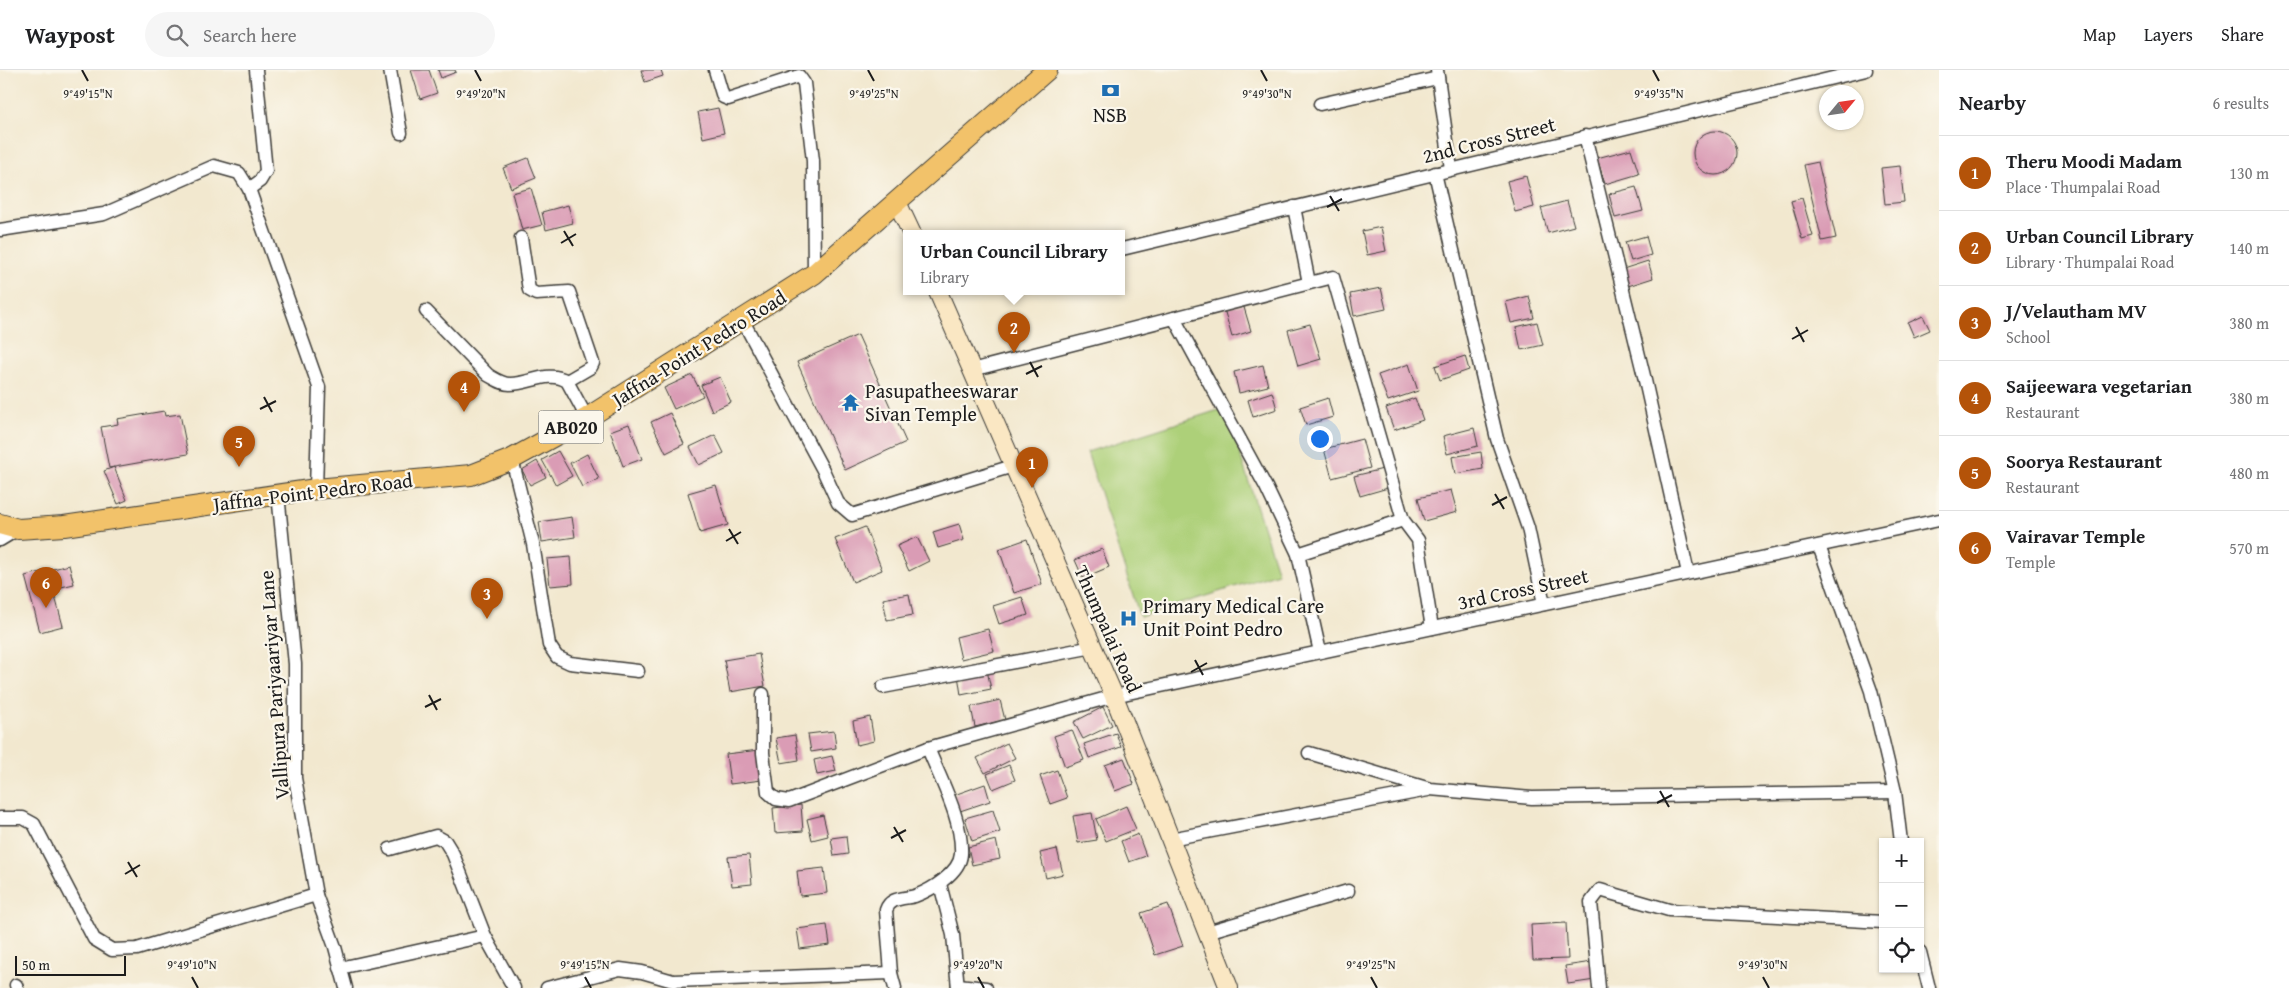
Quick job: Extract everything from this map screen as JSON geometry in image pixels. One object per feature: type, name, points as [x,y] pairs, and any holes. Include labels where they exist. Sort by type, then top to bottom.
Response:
[{"type":"main road","name":"Jaffna-Point Pedro Road","points":[[9,526],[64,526],[316,489],[470,475],[512,459],[586,418],[814,274],[1048,73]]},
{"type":"street","points":[[249,189],[260,181],[266,171],[256,70]]},
{"type":"street","points":[[390,70],[401,134]]},
{"type":"street","points":[[715,70],[723,97],[728,99],[798,76],[804,84],[813,161],[814,274]]},
{"type":"street","name":"2nd Cross Street","points":[[1125,248],[1585,136],[1866,70]]},
{"type":"street","points":[[1320,104],[1437,74],[1450,169]]},
{"type":"street","points":[[1585,136],[1641,367],[1688,573]]},
{"type":"street","points":[[0,230],[104,214],[214,166],[239,173],[249,189],[319,387],[316,489]]},
{"type":"street","points":[[1435,173],[1497,439],[1528,528],[1544,604]]},
{"type":"street","points":[[897,202],[910,230]]},
{"type":"street","points":[[1294,207],[1309,284]]},
{"type":"street","points":[[521,238],[529,290],[536,294],[569,292],[593,363],[591,367],[567,381]]},
{"type":"street","points":[[972,370],[1333,277],[1403,520],[1418,540],[1432,628]]},
{"type":"street","name":"Thumpalai Road","points":[[942,295],[1013,466],[1114,696],[1229,988]]},
{"type":"street","points":[[426,311],[488,375],[498,381],[509,384],[551,376],[567,381],[586,418]]},
{"type":"street","points":[[1174,318],[1266,486],[1298,554],[1320,652]]},
{"type":"street","points":[[742,321],[823,470],[838,503],[852,515],[1013,466]]},
{"type":"street","points":[[512,459],[533,544],[549,645],[557,657],[570,664],[638,671]]},
{"type":"street","name":"Vallipura Pariyaariyar Lane","points":[[278,494],[295,664],[295,778],[316,895],[335,947],[346,988]]},
{"type":"street","points":[[1298,554],[1403,520]]},
{"type":"street","name":"3rd Cross Street","points":[[763,694],[763,753],[768,792],[776,799],[789,802],[928,748],[1114,696],[1939,520]]},
{"type":"street","points":[[0,540],[9,526]]},
{"type":"street","points":[[1819,546],[1871,691],[1895,792],[1901,838]]},
{"type":"street","points":[[883,686],[1093,646]]},
{"type":"street","points":[[895,988],[891,974],[887,905],[894,900],[915,896],[940,884],[954,868],[961,856],[959,827],[928,748]]},
{"type":"street","points":[[1308,753],[1430,789],[1532,798],[1895,792]]},
{"type":"street","points":[[1170,839],[1430,789]]},
{"type":"street","points":[[0,818],[23,818],[34,824],[94,939],[112,950],[137,949],[316,895]]},
{"type":"street","points":[[390,850],[436,836],[445,841],[453,854],[485,936],[514,988]]},
{"type":"street","points":[[940,884],[953,935],[958,986],[986,988]]},
{"type":"street","points":[[1599,988],[1591,902],[1600,890],[1669,910],[1879,922]]},
{"type":"street","points":[[1207,932],[1348,891]]},
{"type":"street","points":[[340,968],[485,936]]},
{"type":"street","points":[[1924,968],[1929,988]]},
{"type":"street","points":[[548,988],[620,969],[642,972],[673,981],[891,974]]},
{"type":"green space","points":[[1225,408],[1278,573],[1140,617],[1087,452]]},
{"type":"building","points":[[411,70],[429,70],[437,93],[420,99]]},
{"type":"building","points":[[438,70],[455,70],[456,72],[441,78]]},
{"type":"building","points":[[641,70],[661,70],[663,76],[645,82]]},
{"type":"building","points":[[718,108],[724,133],[703,138],[698,112]]},
{"type":"building","points":[[1711,131],[1719,131],[1731,137],[1737,153],[1731,169],[1719,175],[1711,175],[1699,169],[1693,157],[1693,149],[1699,137]]},
{"type":"building","points":[[1631,149],[1639,174],[1605,184],[1597,158]]},
{"type":"building","points":[[528,158],[536,178],[511,188],[503,168]]},
{"type":"building","points":[[1818,162],[1836,238],[1822,241],[1804,165]]},
{"type":"building","points":[[1900,166],[1904,202],[1885,204],[1881,168]]},
{"type":"building","points":[[1526,176],[1534,207],[1515,212],[1507,181]]},
{"type":"building","points":[[1636,187],[1643,211],[1615,218],[1609,194]]},
{"type":"building","points":[[531,188],[542,225],[522,230],[512,193]]},
{"type":"building","points":[[1802,198],[1813,236],[1802,239],[1791,201]]},
{"type":"building","points":[[1567,201],[1574,226],[1548,233],[1541,208]]},
{"type":"building","points":[[568,205],[573,223],[546,230],[542,212]]},
{"type":"building","points":[[1381,227],[1386,251],[1367,255],[1362,231]]},
{"type":"building","points":[[1646,236],[1651,255],[1631,261],[1625,242]]},
{"type":"building","points":[[1648,261],[1653,278],[1628,286],[1623,269]]},
{"type":"building","points":[[1381,288],[1386,309],[1354,316],[1350,294]]},
{"type":"building","points":[[1529,296],[1534,318],[1511,323],[1506,302]]},
{"type":"building","points":[[1243,304],[1251,331],[1232,337],[1224,309]]},
{"type":"building","points":[[1923,316],[1930,330],[1914,337],[1908,323]]},
{"type":"building","points":[[1537,322],[1543,345],[1521,350],[1516,327]]},
{"type":"building","points":[[1310,324],[1321,359],[1298,366],[1288,330]]},
{"type":"building","name":"Pasupatheeswarar Sivan Temple","points":[[858,335],[906,442],[845,470],[797,362]]},
{"type":"building","points":[[1465,356],[1469,370],[1440,380],[1435,366]]},
{"type":"building","points":[[1409,364],[1418,391],[1388,401],[1378,375]]},
{"type":"building","points":[[1263,365],[1268,386],[1239,393],[1234,372]]},
{"type":"building","points":[[692,375],[703,396],[674,409],[664,388]]},
{"type":"building","points":[[720,377],[731,402],[712,411],[701,385]]},
{"type":"building","points":[[1272,392],[1277,409],[1253,417],[1248,400]]},
{"type":"building","points":[[1328,398],[1333,417],[1306,425],[1300,407]]},
{"type":"building","points":[[1415,398],[1423,420],[1394,430],[1386,408]]},
{"type":"building","points":[[164,411],[165,416],[180,414],[188,454],[109,468],[101,427],[118,424],[117,419]]},
{"type":"building","points":[[670,413],[684,444],[666,453],[651,422]]},
{"type":"building","points":[[629,424],[642,459],[623,466],[610,431]]},
{"type":"building","points":[[1474,428],[1478,446],[1447,454],[1443,436]]},
{"type":"building","points":[[715,435],[724,453],[699,465],[690,447]]},
{"type":"building","points":[[1362,439],[1370,468],[1332,478],[1324,449]]},
{"type":"building","points":[[558,451],[572,476],[556,485],[542,460]]},
{"type":"building","points":[[1481,452],[1483,469],[1455,474],[1452,457]]},
{"type":"building","points":[[587,454],[599,479],[582,487],[570,463]]},
{"type":"building","points":[[537,461],[546,477],[530,485],[522,470]]},
{"type":"building","points":[[114,467],[127,500],[118,504],[104,471]]},
{"type":"building","points":[[1383,469],[1388,488],[1360,496],[1354,476]]},
{"type":"building","points":[[716,485],[728,525],[700,533],[688,493]]},
{"type":"building","points":[[1451,490],[1457,512],[1424,521],[1418,498]]},
{"type":"building","points":[[572,517],[575,537],[542,542],[539,522]]},
{"type":"building","points":[[959,524],[964,540],[938,548],[933,532]]},
{"type":"building","points":[[865,527],[882,570],[853,582],[835,539]]},
{"type":"building","points":[[917,537],[929,561],[909,571],[897,546]]},
{"type":"building","points":[[1027,539],[1042,584],[1014,593],[999,549]]},
{"type":"building","points":[[1102,549],[1109,567],[1083,578],[1075,560]]},
{"type":"building","points":[[571,557],[573,584],[550,586],[547,559]]},
{"type":"building","points":[[69,565],[74,584],[53,589],[63,626],[40,632],[25,576]]},
{"type":"building","points":[[909,594],[913,615],[887,620],[883,599]]},
{"type":"building","points":[[1022,597],[1028,615],[999,624],[993,606]]},
{"type":"building","points":[[988,629],[994,651],[961,659],[956,637]]},
{"type":"building","points":[[759,654],[765,686],[730,692],[724,660]]},
{"type":"building","points":[[987,670],[991,689],[961,695],[958,675]]},
{"type":"building","points":[[1000,700],[1005,720],[975,727],[971,707]]},
{"type":"building","points":[[1103,707],[1112,725],[1083,739],[1074,722]]},
{"type":"building","points":[[870,717],[874,741],[857,745],[853,721]]},
{"type":"building","points":[[1072,730],[1084,760],[1065,767],[1054,736]]},
{"type":"building","points":[[834,731],[836,748],[811,752],[808,734]]},
{"type":"building","points":[[1116,733],[1121,747],[1089,758],[1084,744]]},
{"type":"building","points":[[795,735],[799,760],[781,763],[776,738]]},
{"type":"building","points":[[1007,743],[1015,758],[985,773],[977,758]]},
{"type":"building","points":[[759,750],[762,780],[730,784],[726,754]]},
{"type":"building","points":[[832,756],[836,771],[817,775],[814,760]]},
{"type":"building","points":[[1124,758],[1134,784],[1115,791],[1105,765]]},
{"type":"building","points":[[1009,765],[1015,780],[993,789],[987,774]]},
{"type":"building","points":[[1057,770],[1067,798],[1050,804],[1040,776]]},
{"type":"building","points":[[985,784],[990,801],[960,811],[954,795]]},
{"type":"building","points":[[801,805],[803,831],[775,833],[773,808]]},
{"type":"building","points":[[1126,806],[1136,829],[1106,841],[1096,819]]},
{"type":"building","points":[[993,810],[1000,832],[972,841],[965,818]]},
{"type":"building","points":[[1092,813],[1097,840],[1078,843],[1073,816]]},
{"type":"building","points":[[823,815],[828,836],[812,840],[807,819]]},
{"type":"building","points":[[1138,834],[1146,856],[1129,862],[1121,841]]},
{"type":"building","points":[[846,836],[848,854],[834,856],[831,838]]},
{"type":"building","points":[[996,840],[1000,859],[972,865],[968,847]]},
{"type":"building","points":[[1057,849],[1063,874],[1046,878],[1040,853]]},
{"type":"building","points":[[749,855],[752,884],[732,886],[728,857]]},
{"type":"building","points":[[824,868],[827,893],[800,896],[797,871]]},
{"type":"building","points":[[1168,904],[1183,946],[1155,955],[1141,913]]},
{"type":"building","points":[[1566,923],[1568,959],[1533,960],[1531,925]]},
{"type":"building","points":[[827,925],[830,945],[800,949],[797,929]]},
{"type":"building","points":[[1592,962],[1595,980],[1568,984],[1565,966]]},
{"type":"place","name":"NSB","points":[[1110,91]]},
{"type":"place","name":"Urban Council Library","points":[[1014,353]]},
{"type":"place","name":"Pasupatheeswarar Sivan Temple","points":[[851,402]]},
{"type":"place","name":"Saijeewara vegetarian","points":[[464,412]]},
{"type":"place","name":"Soorya Restaurant","points":[[239,467]]},
{"type":"place","name":"Theru Moodi Madam","points":[[1032,488]]},
{"type":"place","name":"Vairavar Temple","points":[[46,608]]},
{"type":"place","name":"Primary Medical Care Unit Point Pedro","points":[[1129,618]]},
{"type":"place","name":"J/Velautham MV","points":[[487,619]]}]
